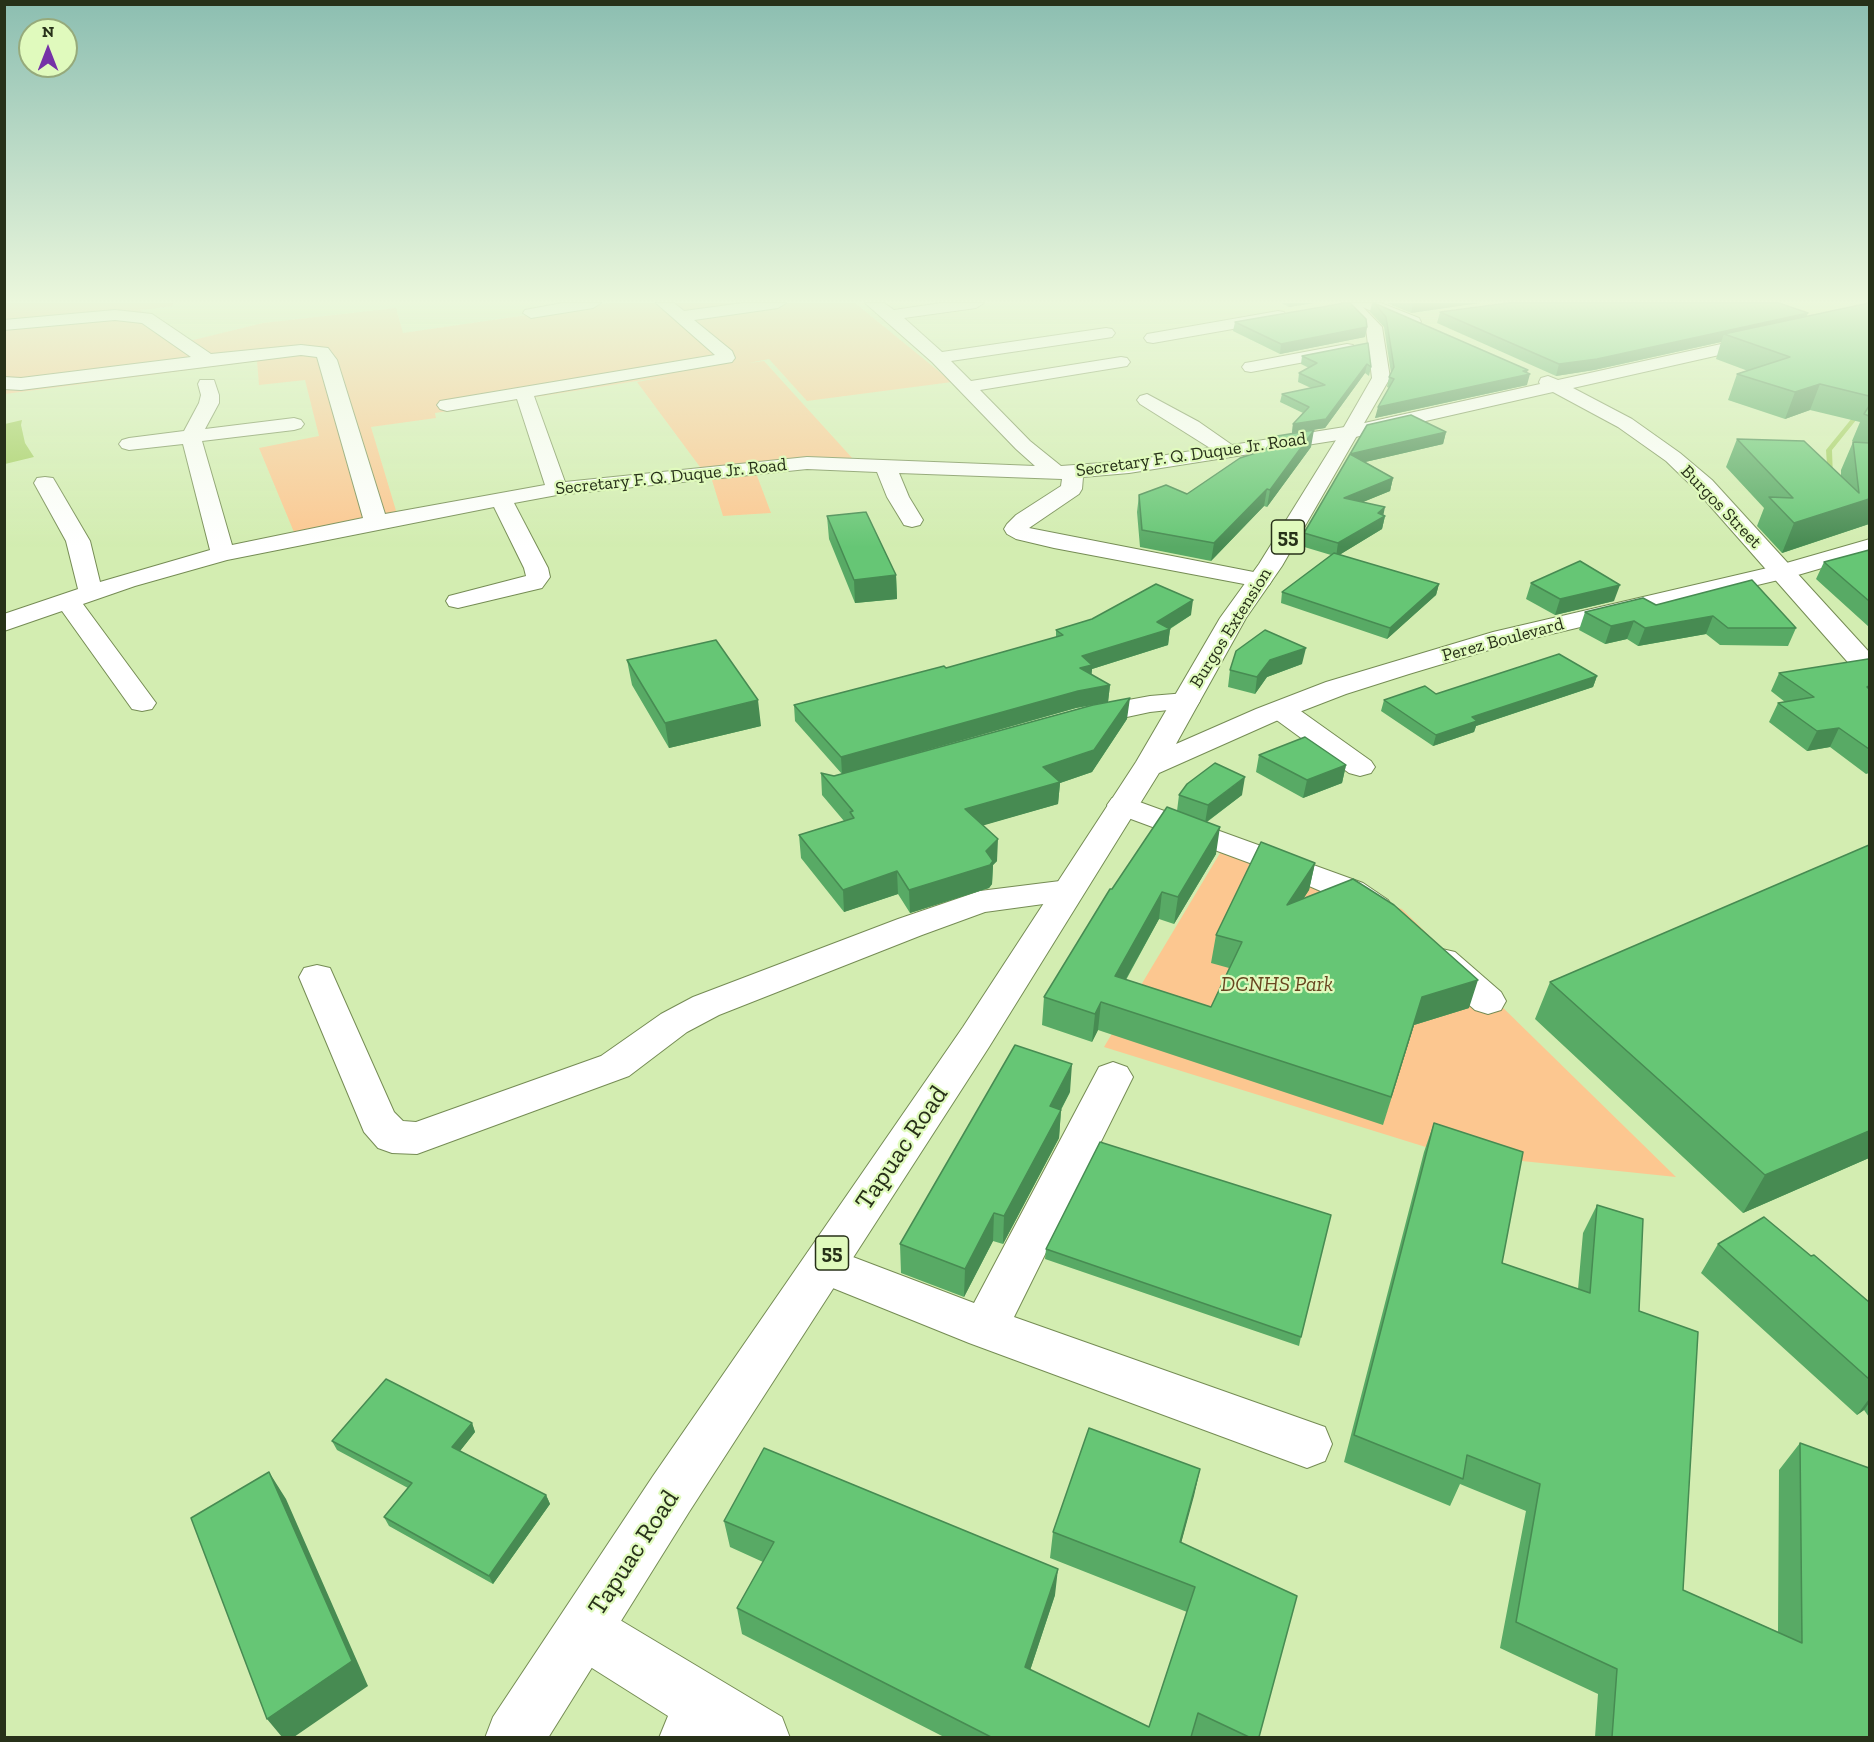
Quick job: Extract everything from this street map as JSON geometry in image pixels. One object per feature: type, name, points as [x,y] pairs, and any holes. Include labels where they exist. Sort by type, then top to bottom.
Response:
[{"type":"street","points":[[207,384],[210,395],[209,403],[191,437],[223,554]]},
{"type":"street","points":[[335,384],[376,522]]},
{"type":"street","points":[[447,405],[574,384]]},
{"type":"street","points":[[963,384],[1064,473],[1071,489],[1024,520],[1016,529],[1024,534],[1054,541],[1260,580]]},
{"type":"street","points":[[966,387],[983,384]]},
{"type":"street","name":"Burgos Extension","points":[[1148,767],[1238,611],[1260,580],[1378,384]]},
{"type":"street","name":"Burgos Street","points":[[1553,384],[1624,423],[1672,457],[1704,484],[1869,670]]},
{"type":"street","name":"Secretary F. Q. Duque Jr. Road","points":[[4,623],[126,581],[223,554],[376,522],[557,489],[781,464],[816,463],[1064,473],[1129,467],[1351,432],[1565,384]]},
{"type":"street","points":[[524,393],[557,489]]},
{"type":"street","points":[[1147,400],[1192,426],[1228,451]]},
{"type":"street","points":[[129,444],[294,424]]},
{"type":"street","points":[[885,466],[898,497],[912,520]]},
{"type":"street","points":[[45,483],[78,541],[79,597],[142,703]]},
{"type":"street","points":[[458,601],[533,583],[538,577],[536,568],[500,498]]},
{"type":"street","name":"Perez Boulevard","points":[[1148,767],[1336,688],[1502,638],[1782,572],[1869,546]]},
{"type":"street","points":[[1064,722],[1150,704],[1186,701]]},
{"type":"street","points":[[1281,710],[1360,767]]},
{"type":"street","name":"Tapuac Road","points":[[514,1737],[585,1631],[671,1494],[976,1037],[1148,767]]},
{"type":"street","points":[[1123,805],[1351,891],[1409,931],[1488,1001]]},
{"type":"street","points":[[317,977],[378,1121],[392,1137],[417,1138],[615,1065],[674,1023],[706,1006],[910,927],[980,902],[1068,891]]},
{"type":"street","points":[[985,1328],[1113,1077]]},
{"type":"street","points":[[824,1265],[985,1328],[1307,1444]]},
{"type":"street","points":[[585,1631],[696,1722],[761,1737]]},
{"type":"green space","points":[[5,384],[79,384],[5,394]]},
{"type":"green space","points":[[306,384],[616,384],[435,413],[436,418],[371,427],[397,514],[296,537],[259,448],[319,436]]},
{"type":"green space","points":[[639,384],[785,384],[854,460],[703,471]]},
{"type":"green space","points":[[792,384],[934,384],[807,401]]},
{"type":"green space","points":[[756,473],[771,513],[723,516],[711,477]]},
{"type":"green space","name":"DCNHS Park","points":[[1220,853],[1243,858],[1402,909],[1676,1177],[1445,1153],[1104,1047]]},
{"type":"shaded area","points":[[22,420],[25,443],[34,457],[5,464],[5,424]]},
{"type":"building","points":[[1352,384],[1326,419],[1293,424],[1309,407],[1282,394],[1325,385]]},
{"type":"building","points":[[1391,384],[1483,384],[1378,407]]},
{"type":"building","points":[[1770,384],[1819,384],[1795,392]]},
{"type":"building","points":[[1821,384],[1869,384],[1869,396]]},
{"type":"building","points":[[1869,406],[1869,416],[1864,414]]},
{"type":"building","points":[[1411,415],[1446,432],[1350,454],[1367,425]]},
{"type":"building","points":[[1314,430],[1270,490],[1267,489],[1214,543],[1142,530],[1139,495],[1166,485],[1187,494],[1240,458],[1265,450],[1277,436]]},
{"type":"building","points":[[1737,439],[1804,441],[1859,493],[1853,442],[1869,443],[1869,499],[1794,523],[1769,497],[1793,498]]},
{"type":"building","points":[[1350,454],[1393,478],[1344,498],[1385,507],[1378,513],[1385,516],[1338,543],[1304,533]]},
{"type":"building","points":[[866,512],[896,575],[854,580],[827,516]]},
{"type":"building","points":[[1869,550],[1869,601],[1824,562]]},
{"type":"building","points":[[1334,553],[1439,584],[1390,628],[1282,592]]},
{"type":"building","points":[[1580,561],[1620,585],[1560,599],[1531,583]]},
{"type":"building","points":[[1752,580],[1796,628],[1728,628],[1713,616],[1645,628],[1634,621],[1611,626],[1585,612],[1643,598],[1656,605]]},
{"type":"building","points":[[1156,584],[1193,600],[1157,622],[1170,629],[1082,656],[1092,665],[1080,668],[1110,685],[1078,691],[841,757],[794,705],[944,666],[946,668],[1063,635],[1056,630],[1092,619]]},
{"type":"building","points":[[1265,630],[1306,648],[1270,660],[1257,677],[1230,670],[1236,651]]},
{"type":"building","points":[[716,640],[758,700],[665,723],[627,660]]},
{"type":"building","points":[[1559,654],[1597,676],[1472,717],[1477,721],[1436,735],[1384,700],[1425,686],[1436,694]]},
{"type":"building","points":[[1868,659],[1869,749],[1839,728],[1817,731],[1778,703],[1814,697],[1779,673]]},
{"type":"building","points":[[1130,698],[1094,750],[1043,767],[1060,782],[965,809],[998,839],[986,851],[993,861],[990,865],[909,890],[897,871],[843,890],[799,835],[854,818],[850,812],[853,811],[821,773],[834,776],[1093,705]]},
{"type":"building","points":[[1305,737],[1346,765],[1307,780],[1259,755]]},
{"type":"building","points":[[1215,763],[1245,777],[1208,805],[1179,795],[1187,784]]},
{"type":"building","points":[[1167,807],[1220,827],[1178,897],[1162,892],[1115,976],[1211,1007],[1242,942],[1216,935],[1261,842],[1315,863],[1287,905],[1353,879],[1394,905],[1478,980],[1422,997],[1391,1097],[1101,1002],[1095,1014],[1044,997],[1110,889]]},
{"type":"building","points":[[1869,845],[1869,1131],[1765,1175],[1550,982]]},
{"type":"building","points":[[1015,1045],[1072,1064],[1050,1106],[1061,1110],[1004,1216],[994,1213],[965,1269],[900,1244]]},
{"type":"building","points":[[1434,1123],[1523,1152],[1502,1263],[1590,1293],[1597,1205],[1643,1219],[1639,1311],[1698,1332],[1683,1590],[1802,1643],[1800,1443],[1869,1468],[1869,1737],[1612,1737],[1617,1669],[1516,1622],[1540,1484],[1467,1455],[1463,1479],[1354,1435]]},
{"type":"building","points":[[1100,1142],[1331,1215],[1301,1337],[1046,1249]]},
{"type":"building","points":[[1764,1217],[1811,1256],[1814,1255],[1869,1302],[1869,1379],[1718,1244]]},
{"type":"building","points":[[386,1379],[472,1423],[452,1447],[546,1495],[489,1576],[384,1517],[412,1483],[332,1441]]},
{"type":"building","points":[[1089,1428],[1200,1469],[1180,1542],[1297,1596],[1259,1737],[1249,1737],[1198,1713],[1191,1737],[991,1737],[737,1608],[774,1542],[724,1521],[764,1448],[1058,1569],[1025,1667],[1149,1727],[1195,1587],[1053,1532]]},
{"type":"building","points":[[269,1472],[352,1661],[267,1719],[191,1518]]},
{"type":"waterway","points":[[1830,478],[1829,450],[1863,408],[1870,404]]}]
